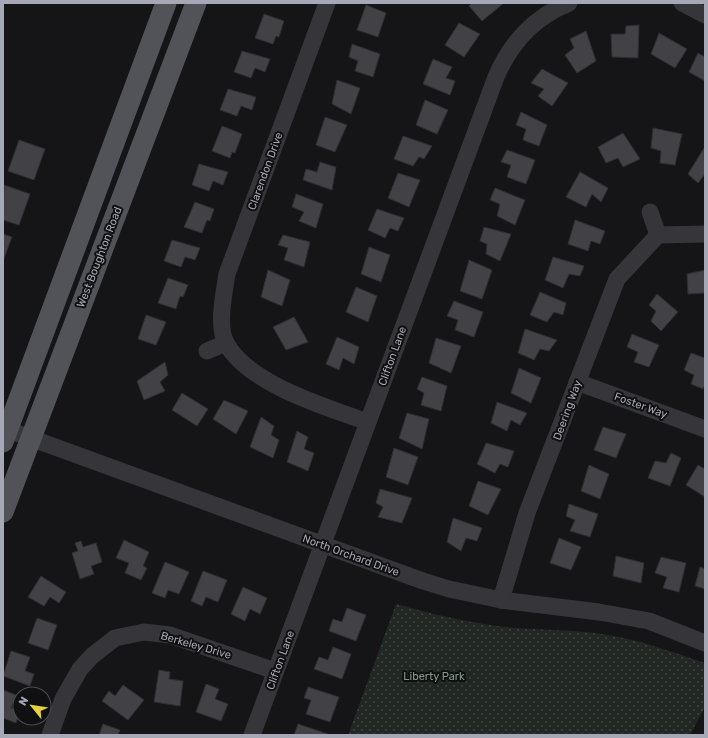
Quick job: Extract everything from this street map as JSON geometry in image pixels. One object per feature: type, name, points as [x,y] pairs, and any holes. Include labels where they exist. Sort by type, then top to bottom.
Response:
[{"type":"main road","points":[[4,433],[166,3]]},
{"type":"main road","name":"West Boughton Road","points":[[3,512],[195,3]]},
{"type":"street","name":"Clarendon Drive","points":[[327,3],[226,274],[221,320],[226,343],[243,364],[289,393],[368,422]]},
{"type":"street","name":"Clifton Lane","points":[[252,735],[502,62],[510,49],[528,28],[559,7],[569,3]]},
{"type":"street","points":[[682,3],[705,15]]},
{"type":"street","points":[[650,212],[658,234],[705,234]]},
{"type":"street","name":"Deering Way","points":[[501,600],[527,514],[617,279],[658,234]]},
{"type":"street","points":[[206,351],[226,343]]},
{"type":"street","name":"Foster Way","points":[[577,382],[705,428]]},
{"type":"street","name":"North Orchard Drive","points":[[4,433],[30,439],[322,545],[449,589],[501,600],[599,612],[649,622],[705,643]]},
{"type":"street","name":"Berkeley Drive","points":[[50,735],[63,700],[80,669],[92,656],[115,638],[144,632],[170,635],[275,671]]},
{"type":"green space","name":"Liberty Park","points":[[396,604],[470,622],[515,628],[597,633],[621,637],[705,663],[705,707],[690,735],[348,735]]},
{"type":"building","points":[[472,3],[504,3],[482,21],[469,6]]},
{"type":"building","points":[[366,5],[386,13],[378,37],[357,30]]},
{"type":"building","points":[[264,14],[284,21],[279,37],[276,36],[273,44],[255,38]]},
{"type":"building","points":[[459,23],[480,34],[464,57],[445,45]]},
{"type":"building","points":[[639,25],[638,58],[612,57],[611,34],[625,34],[626,26]]},
{"type":"building","points":[[586,31],[596,61],[577,73],[565,55],[574,48],[570,39]]},
{"type":"building","points":[[659,33],[687,49],[675,68],[651,54]]},
{"type":"building","points":[[352,44],[380,54],[373,77],[355,71],[358,61],[349,57]]},
{"type":"building","points":[[242,51],[270,59],[265,72],[255,68],[251,78],[234,72]]},
{"type":"building","points":[[698,53],[705,57],[705,81],[689,72]]},
{"type":"building","points":[[433,59],[452,67],[446,78],[455,81],[450,95],[423,84]]},
{"type":"building","points":[[542,69],[568,83],[552,106],[538,96],[544,89],[531,83]]},
{"type":"building","points":[[337,80],[360,88],[351,114],[332,104]]},
{"type":"building","points":[[228,89],[256,97],[252,110],[241,106],[237,116],[220,110]]},
{"type":"building","points":[[425,100],[448,110],[437,134],[416,125]]},
{"type":"building","points":[[521,112],[547,125],[539,146],[523,140],[526,129],[516,125]]},
{"type":"building","points":[[325,117],[347,125],[335,152],[316,145]]},
{"type":"building","points":[[222,126],[242,134],[235,153],[232,152],[230,158],[212,151]]},
{"type":"building","points":[[653,128],[682,134],[675,165],[660,163],[661,151],[651,148]]},
{"type":"building","points":[[623,133],[640,159],[623,167],[618,158],[606,163],[598,147]]},
{"type":"building","points":[[403,136],[432,146],[424,159],[419,157],[413,166],[394,159]]},
{"type":"building","points":[[19,140],[45,149],[34,180],[8,171]]},
{"type":"building","points":[[704,148],[705,174],[698,183],[688,174]]},
{"type":"building","points":[[507,150],[535,160],[526,184],[507,177],[511,165],[501,162]]},
{"type":"building","points":[[320,162],[336,167],[332,190],[303,180],[306,169],[317,172]]},
{"type":"building","points":[[199,164],[228,172],[223,185],[213,181],[209,191],[192,185]]},
{"type":"building","points":[[580,172],[608,188],[601,202],[592,194],[586,207],[566,197]]},
{"type":"building","points":[[398,173],[420,180],[409,207],[388,198]]},
{"type":"building","points":[[4,185],[30,194],[19,225],[3,220]]},
{"type":"building","points":[[495,188],[525,200],[515,225],[497,216],[500,204],[490,200]]},
{"type":"building","points":[[296,194],[323,204],[316,228],[299,221],[304,212],[292,207]]},
{"type":"building","points":[[195,202],[214,209],[210,221],[207,220],[202,233],[184,227]]},
{"type":"building","points":[[377,209],[404,218],[398,231],[390,228],[385,238],[368,230]]},
{"type":"building","points":[[575,220],[605,231],[600,244],[591,241],[588,251],[568,244]]},
{"type":"building","points":[[484,227],[511,234],[500,261],[486,254],[487,244],[480,241]]},
{"type":"building","points":[[3,234],[12,237],[3,261]]},
{"type":"building","points":[[283,235],[310,242],[304,267],[284,260],[288,248],[278,245]]},
{"type":"building","points":[[172,240],[200,248],[195,260],[185,257],[181,267],[164,261]]},
{"type":"building","points":[[369,247],[390,255],[381,282],[361,274]]},
{"type":"building","points":[[553,257],[584,266],[580,276],[569,274],[563,288],[545,280]]},
{"type":"building","points":[[469,260],[492,270],[482,299],[460,291]]},
{"type":"building","points":[[268,270],[290,280],[282,306],[261,297]]},
{"type":"building","points":[[705,270],[705,293],[688,294],[687,274]]},
{"type":"building","points":[[168,278],[188,285],[183,297],[180,296],[176,309],[158,303]]},
{"type":"building","points":[[356,287],[377,296],[368,322],[346,312]]},
{"type":"building","points":[[540,292],[566,303],[563,315],[554,312],[547,322],[530,315]]},
{"type":"building","points":[[657,294],[678,312],[661,331],[651,321],[656,311],[649,305]]},
{"type":"building","points":[[454,301],[483,312],[474,337],[455,330],[458,320],[447,316]]},
{"type":"building","points":[[146,315],[166,322],[156,345],[138,339]]},
{"type":"building","points":[[294,317],[308,342],[286,350],[273,327]]},
{"type":"building","points":[[525,329],[557,340],[549,351],[540,349],[534,360],[518,353]]},
{"type":"building","points":[[632,334],[659,345],[649,367],[634,362],[638,352],[627,347]]},
{"type":"building","points":[[337,337],[359,347],[354,364],[343,358],[339,370],[326,364]]},
{"type":"building","points":[[436,338],[461,346],[451,373],[429,363]]},
{"type":"building","points":[[691,353],[705,358],[705,384],[703,389],[691,384],[694,375],[684,370]]},
{"type":"building","points":[[165,362],[168,375],[160,382],[165,391],[144,400],[137,381]]},
{"type":"building","points":[[519,368],[541,378],[531,403],[511,393]]},
{"type":"building","points":[[422,377],[447,386],[441,411],[421,405],[424,393],[417,389]]},
{"type":"building","points":[[182,393],[208,409],[197,426],[172,410]]},
{"type":"building","points":[[224,400],[248,411],[236,434],[213,419]]},
{"type":"building","points":[[497,402],[527,413],[520,425],[511,420],[507,431],[491,423]]},
{"type":"building","points":[[407,413],[429,419],[422,449],[399,438]]},
{"type":"building","points":[[261,417],[274,426],[271,435],[279,440],[273,458],[250,447]]},
{"type":"building","points":[[603,427],[626,434],[616,458],[594,450]]},
{"type":"building","points":[[297,431],[308,437],[304,449],[314,453],[308,471],[287,462]]},
{"type":"building","points":[[486,443],[514,451],[508,467],[500,464],[495,473],[477,464]]},
{"type":"building","points":[[394,448],[418,457],[408,485],[386,477]]},
{"type":"building","points":[[671,453],[681,458],[670,486],[648,478],[655,461],[666,463]]},
{"type":"building","points":[[589,465],[609,474],[600,499],[581,491]]},
{"type":"building","points":[[698,465],[705,469],[705,497],[686,485]]},
{"type":"building","points":[[478,481],[501,489],[488,515],[469,506]]},
{"type":"building","points":[[380,489],[412,498],[402,523],[378,517],[383,507],[376,503]]},
{"type":"building","points":[[569,504],[598,514],[590,537],[570,531],[575,520],[566,516]]},
{"type":"building","points":[[453,518],[482,528],[477,541],[466,538],[461,551],[447,542]]},
{"type":"building","points":[[559,538],[581,547],[571,570],[550,563]]},
{"type":"building","points":[[124,540],[149,552],[143,566],[147,568],[141,580],[125,573],[129,563],[116,558]]},
{"type":"building","points":[[81,541],[83,547],[96,543],[102,562],[91,566],[94,574],[80,579],[72,553],[78,551],[75,543]]},
{"type":"building","points":[[616,556],[644,563],[641,583],[613,576]]},
{"type":"building","points":[[661,557],[686,563],[679,592],[663,588],[667,577],[655,573]]},
{"type":"building","points":[[165,562],[189,572],[179,594],[168,590],[165,598],[152,593]]},
{"type":"building","points":[[700,567],[705,569],[705,589],[695,586]]},
{"type":"building","points":[[203,571],[227,580],[218,602],[206,597],[202,606],[191,601]]},
{"type":"building","points":[[41,576],[66,592],[59,603],[50,597],[44,606],[28,597]]},
{"type":"building","points":[[243,587],[267,598],[260,614],[250,609],[245,621],[231,614]]},
{"type":"building","points":[[347,608],[366,615],[356,641],[329,631],[333,619],[342,622]]},
{"type":"building","points":[[37,618],[57,625],[48,650],[28,643]]},
{"type":"building","points":[[333,647],[351,654],[342,679],[314,669],[319,657],[328,660]]},
{"type":"building","points":[[11,651],[30,657],[25,671],[34,674],[30,686],[3,676]]},
{"type":"building","points":[[159,670],[170,672],[169,679],[183,681],[180,706],[154,702]]},
{"type":"building","points":[[206,684],[219,689],[215,699],[228,704],[221,721],[196,712]]},
{"type":"building","points":[[123,685],[144,700],[128,720],[102,701],[109,691],[115,696]]},
{"type":"building","points":[[308,687],[339,697],[330,722],[306,714],[311,700],[304,698]]},
{"type":"building","points":[[3,690],[12,693],[12,721],[3,718]]},
{"type":"building","points":[[103,724],[120,730],[118,735],[99,735]]},
{"type":"building","points":[[298,724],[328,734],[328,735],[294,735]]}]
